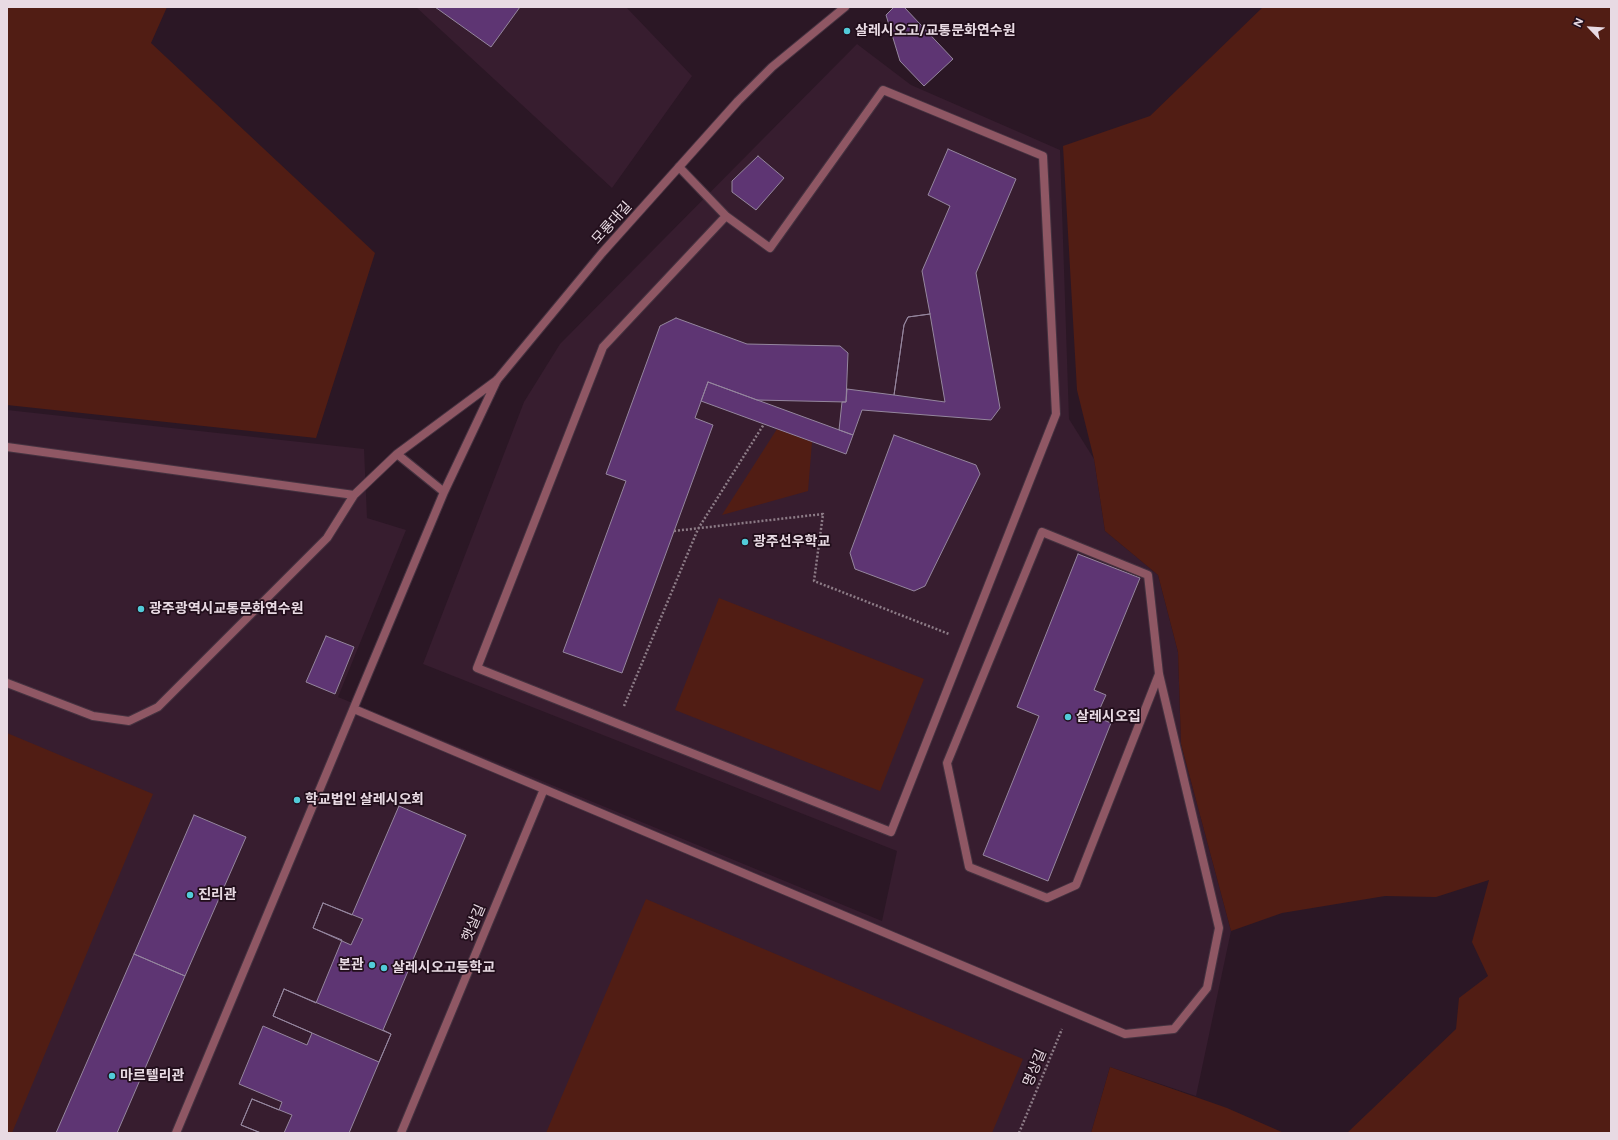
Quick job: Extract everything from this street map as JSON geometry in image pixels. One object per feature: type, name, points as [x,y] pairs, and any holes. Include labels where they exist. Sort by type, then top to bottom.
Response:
[{"type":"street","name":"모룡대길","points":[[176,1133],[444,492],[498,380],[602,253],[738,100],[772,67],[845,7]]},
{"type":"street","points":[[679,167],[726,216],[770,248],[883,90],[1043,156],[1056,414],[891,832],[477,668],[603,347],[726,216]]},
{"type":"street","points":[[7,682],[93,716],[130,721],[158,707],[327,538],[354,495],[397,454],[498,380]]},
{"type":"street","points":[[7,447],[354,495]]},
{"type":"street","points":[[397,454],[444,492]]},
{"type":"street","points":[[354,709],[1125,1034],[1174,1030],[1207,988],[1219,928],[1159,674],[1148,576],[1042,532],[947,763],[969,867],[1047,898],[1076,885],[1159,674]]},
{"type":"street","name":"햇살길","points":[[401,1133],[544,788]]},
{"type":"path","points":[[617,723],[698,529],[764,424]]},
{"type":"path","points":[[674,532],[823,514],[814,581],[967,640]]},
{"type":"path","name":"명상길","points":[[1019,1133],[1070,1010]]},
{"type":"shaded area","points":[[7,7],[167,7],[151,43],[375,253],[316,438],[7,405]]},
{"type":"shaded area","points":[[416,7],[626,7],[692,76],[612,188]]},
{"type":"shaded area","points":[[1263,7],[1611,7],[1611,1133],[1347,1133],[1456,1029],[1459,998],[1488,976],[1472,942],[1489,880],[1436,897],[1385,896],[1282,913],[1231,931],[1181,744],[1178,652],[1158,575],[1105,531],[1094,459],[1077,390],[1063,146],[1150,116]]},
{"type":"shaded area","points":[[857,44],[911,85],[1060,150],[1069,419],[1094,459],[1105,531],[1158,575],[1178,652],[1181,744],[1231,931],[1196,1096],[1110,1067],[1091,1133],[7,1133],[7,410],[364,449],[367,518],[406,530],[338,697],[882,921],[897,851],[423,664],[524,402],[560,344]]},
{"type":"shaded area","points":[[777,429],[812,442],[808,491],[722,515]]},
{"type":"shaded area","points":[[719,598],[924,679],[880,791],[675,710]]},
{"type":"shaded area","points":[[7,733],[153,794],[12,1133],[7,1133]]},
{"type":"shaded area","points":[[646,899],[1023,1059],[992,1133],[546,1133]]},
{"type":"shaded area","points":[[1110,1067],[1227,1108],[1284,1133],[1091,1133]]},
{"type":"building","points":[[435,7],[520,7],[491,47]]},
{"type":"building","points":[[894,7],[904,7],[953,59],[924,86],[900,61],[886,15]]},
{"type":"building","points":[[948,149],[1016,179],[976,273],[1000,408],[991,420],[862,410],[853,435],[839,430],[842,402],[846,402],[847,389],[894,395],[904,325],[908,317],[930,314],[922,271],[950,206],[928,195]]},
{"type":"building","points":[[758,156],[784,178],[756,210],[732,192],[732,181]]},
{"type":"building","points":[[930,314],[945,402],[894,395],[904,325],[908,317]]},
{"type":"building","points":[[676,318],[747,344],[840,346],[848,353],[846,402],[757,400],[708,382],[695,418],[713,425],[622,673],[563,652],[626,481],[606,474],[660,326]]},
{"type":"building","points":[[708,382],[853,435],[846,454],[701,401]]},
{"type":"building","points":[[894,435],[976,465],[980,474],[925,586],[914,591],[855,569],[850,553]]},
{"type":"building","name":"살레시오집","points":[[1078,554],[1140,578],[1094,690],[1106,695],[1096,717],[1111,723],[1048,881],[983,855],[1039,716],[1017,707]]},
{"type":"building","points":[[326,636],[354,647],[335,694],[306,682]]},
{"type":"building","name":"본관","points":[[399,806],[466,835],[383,1030],[391,1034],[349,1133],[261,1133],[241,1125],[252,1099],[279,1110],[282,1102],[239,1084],[263,1026],[307,1045],[312,1033],[273,1016],[284,989],[316,1003],[342,940],[313,928],[323,903],[352,915]]},
{"type":"building","name":"진리관","points":[[194,815],[246,837],[185,976],[134,954]]},
{"type":"building","points":[[323,903],[363,919],[351,945],[313,928]]},
{"type":"building","name":"마르텔리관","points":[[134,954],[185,976],[117,1133],[56,1133]]},
{"type":"building","points":[[284,989],[391,1034],[379,1062],[273,1016]]},
{"type":"building","points":[[252,1099],[292,1115],[284,1133],[261,1133],[241,1125]]},
{"type":"place","name":"살레시오고/교통문화연수원","points":[[847,31]]},
{"type":"place","name":"광주선우학교","points":[[745,542]]},
{"type":"place","name":"광주광역시교통문화연수원","points":[[141,609]]},
{"type":"place","name":"살레시오집","points":[[1068,717]]},
{"type":"place","name":"학교법인 살레시오회","points":[[297,800]]},
{"type":"place","name":"진리관","points":[[190,895]]},
{"type":"place","name":"본관","points":[[372,965]]},
{"type":"place","name":"살레시오고등학교","points":[[384,968]]},
{"type":"place","name":"마르텔리관","points":[[112,1076]]}]
